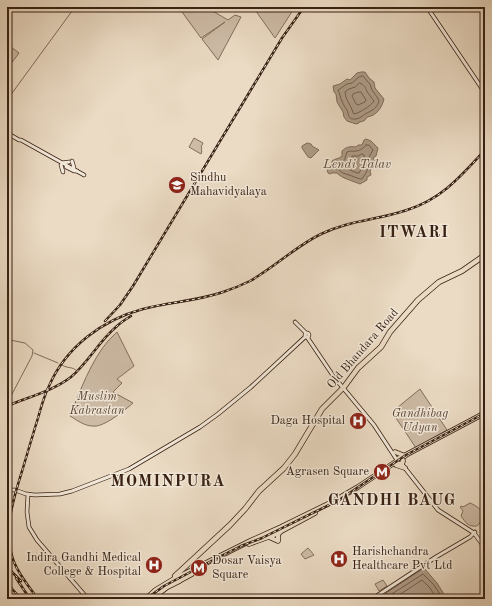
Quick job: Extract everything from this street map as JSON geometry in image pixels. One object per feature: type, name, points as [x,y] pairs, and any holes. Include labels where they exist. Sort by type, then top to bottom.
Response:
[{"type":"highway","name":"Old Bhandara Road","points":[[156,593],[176,578],[230,525],[259,491],[284,468],[295,454],[322,409],[344,388],[358,368],[381,347],[390,332],[418,300],[439,282],[462,271],[485,255]]},
{"type":"highway","points":[[146,599],[156,593]]},
{"type":"highway","points":[[151,599],[156,593]]},
{"type":"main road","points":[[428,7],[485,92]]},
{"type":"main road","points":[[7,134],[21,140],[74,172],[79,172]]},
{"type":"main road","points":[[62,164],[70,161],[74,168]]},
{"type":"main road","points":[[62,164],[74,168],[84,175]]},
{"type":"main road","points":[[62,164],[63,172]]},
{"type":"main road","points":[[296,323],[438,510],[474,533],[485,546]]},
{"type":"main road","points":[[7,490],[14,490],[28,494],[60,492],[93,482],[125,469],[199,427],[219,412],[307,337]]},
{"type":"main road","points":[[176,578],[334,501],[400,461],[485,414]]},
{"type":"main road","points":[[394,453],[400,461]]},
{"type":"main road","points":[[176,578],[280,532],[347,497],[400,461]]},
{"type":"main road","points":[[28,494],[28,527],[37,540],[88,599]]},
{"type":"main road","points":[[269,537],[278,541],[278,535],[280,532]]},
{"type":"main road","points":[[372,599],[474,533]]},
{"type":"green space","points":[[185,7],[206,7],[228,20],[235,15],[241,17],[218,60],[202,39],[225,22],[201,38],[182,12]]},
{"type":"green space","points":[[253,7],[295,7],[275,38]]},
{"type":"green space","points":[[7,44],[19,53],[7,69]]},
{"type":"green space","points":[[194,138],[203,143],[201,147],[201,154],[189,147]]},
{"type":"green space","name":"Muslim Kabrastan","points":[[117,332],[134,366],[117,379],[122,383],[113,392],[133,403],[114,418],[97,426],[90,426],[70,416],[86,377],[96,358],[108,341]]},
{"type":"green space","name":"Gandhibag Udyan","points":[[420,389],[447,430],[416,448],[392,412]]},
{"type":"green space","points":[[470,503],[478,507],[483,516],[477,526],[471,526],[464,521],[461,516],[463,511],[460,507]]},
{"type":"green space","points":[[308,548],[314,555],[305,559],[301,554]]},
{"type":"green space","points":[[383,580],[387,586],[379,591],[375,584]]},
{"type":"water","points":[[365,72],[374,82],[375,88],[384,99],[382,105],[376,113],[367,117],[364,121],[356,124],[347,121],[344,117],[343,112],[337,102],[333,86],[340,84],[347,79],[350,80],[357,73]]},
{"type":"water","name":"Lendi Talav","points":[[366,139],[371,141],[378,148],[376,156],[373,158],[375,161],[370,171],[371,175],[367,177],[367,180],[360,184],[344,178],[337,173],[328,173],[327,169],[332,161],[342,156],[342,151],[348,147],[362,145]]},
{"type":"water","points":[[307,143],[319,150],[311,158],[308,157],[302,148],[302,146]]},
{"type":"water","points":[[424,568],[437,583],[447,599],[377,599]]},
{"type":"waterway","points":[[7,100],[75,7]]},
{"type":"waterway","points":[[7,339],[25,343],[33,350],[32,356],[11,396],[12,405],[7,413]]},
{"type":"waterway","points":[[34,353],[58,363]]},
{"type":"waterway","points":[[62,365],[77,371]]},
{"type":"railway","points":[[105,321],[120,305],[133,286],[282,38],[304,7]]},
{"type":"railway","points":[[38,599],[22,577],[14,562],[9,538],[9,526],[13,502],[41,406],[56,372],[75,347],[100,328],[113,320],[128,314],[143,309],[213,295],[230,290],[259,275],[303,244],[332,229],[407,210],[431,200],[459,178],[485,150]]},
{"type":"railway","points":[[7,406],[48,390],[71,377],[110,333],[131,316]]},
{"type":"railway","points":[[146,599],[164,586],[217,558],[241,546],[262,538],[339,500],[406,455],[485,413]]},
{"type":"railway","points":[[7,567],[21,581]]},
{"type":"railway","points":[[16,578],[30,599]]},
{"type":"railway","points":[[7,583],[21,599]]},
{"type":"place","name":"Sindhu Mahavidyalaya","points":[[177,185]]},
{"type":"place","name":"Daga Hospital","points":[[358,421]]},
{"type":"place","name":"Agrasen Square","points":[[382,472]]},
{"type":"place","name":"Harishchandra Healthcare Pvt Ltd","points":[[339,559]]},
{"type":"place","name":"Indira Gandhi Medical College & Hospital","points":[[154,565]]},
{"type":"place","name":"Dosar Vaisya Square","points":[[199,568]]},
{"type":"district","name":"ITWARI","points":[[414,233]]},
{"type":"district","name":"MOMINPURA","points":[[168,482]]},
{"type":"district","name":"GANDHI BAUG","points":[[392,501]]}]
